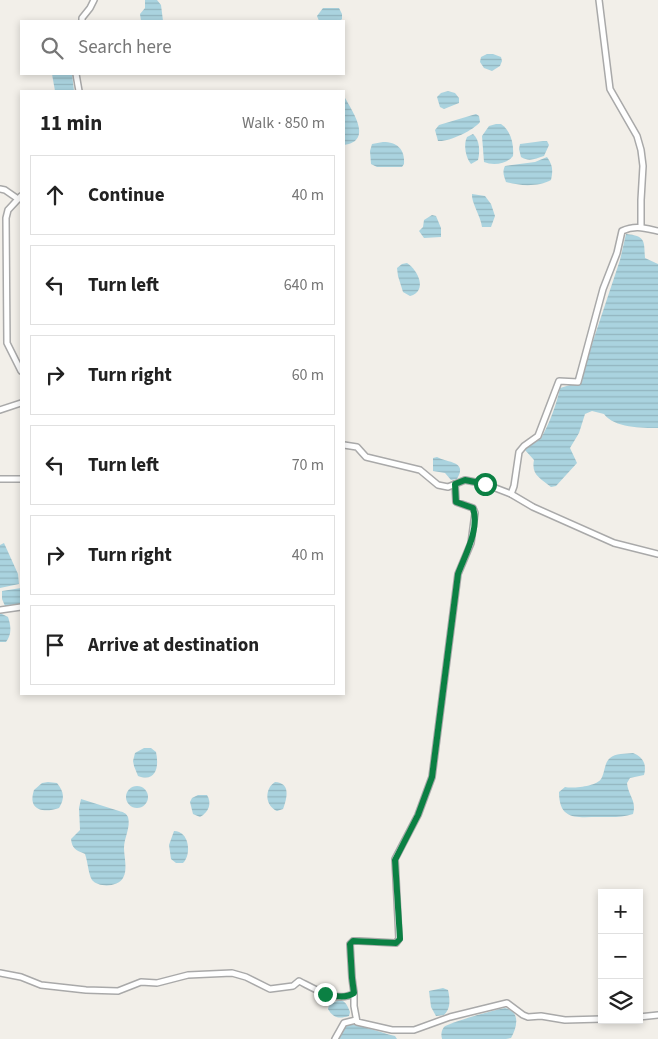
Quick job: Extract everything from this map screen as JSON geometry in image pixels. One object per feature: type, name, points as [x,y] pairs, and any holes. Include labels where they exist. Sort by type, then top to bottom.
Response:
[{"type":"street","points":[[82,20],[94,0]]},
{"type":"street","points":[[599,0],[610,89],[637,136],[641,150],[643,166],[641,227]]},
{"type":"street","points":[[76,75],[78,90]]},
{"type":"street","points":[[0,189],[20,198],[8,210],[6,218],[7,343],[20,369]]},
{"type":"street","points":[[511,494],[514,486],[518,452],[538,436],[559,381],[578,382],[603,289],[617,253],[622,231],[631,227],[641,227],[658,231]]},
{"type":"street","points":[[0,410],[20,403]]},
{"type":"street","points":[[345,445],[357,447],[366,457],[420,470],[436,484],[443,486],[448,487],[465,480],[479,482],[511,494],[521,502],[614,543],[658,554]]},
{"type":"street","points":[[0,479],[20,479]]},
{"type":"street","points":[[356,1020],[350,944],[359,941],[396,943],[400,939],[395,860],[418,815],[432,777],[458,574],[471,543],[475,513],[473,508],[456,502],[455,484]]},
{"type":"street","points":[[0,610],[20,606]]},
{"type":"street","points":[[0,973],[40,985],[118,991],[141,982],[157,983],[188,975],[232,972],[270,989],[292,986],[300,982],[325,994],[349,997],[354,993]]},
{"type":"street","points":[[335,1039],[344,1023],[356,1020],[392,1030],[414,1030],[450,1017],[507,1003],[528,1017],[540,1016],[565,1020],[598,1018]]},
{"type":"street","points":[[643,1017],[658,1015]]},
{"type":"water","points":[[145,0],[157,0],[161,5],[163,20],[141,20],[140,14],[145,8]]},
{"type":"water","points":[[323,8],[339,8],[342,19],[319,20],[317,16]]},
{"type":"water","points":[[487,54],[501,57],[500,66],[492,71],[484,68],[480,62],[481,57]]},
{"type":"water","points":[[52,75],[72,75],[74,90],[55,90]]},
{"type":"water","points":[[448,91],[455,93],[459,98],[459,103],[444,109],[440,107],[437,97],[441,93]]},
{"type":"water","points":[[345,98],[358,125],[358,138],[345,145]]},
{"type":"water","points":[[476,114],[479,116],[480,122],[477,125],[455,138],[438,141],[435,130],[439,125]]},
{"type":"water","points":[[501,124],[509,134],[513,147],[513,156],[504,162],[491,164],[484,162],[482,136],[489,126]]},
{"type":"water","points":[[473,134],[479,146],[479,153],[478,160],[471,164],[466,155],[465,144],[467,137]]},
{"type":"water","points":[[547,141],[549,145],[544,156],[529,160],[521,157],[520,144]]},
{"type":"water","points":[[392,143],[399,147],[404,159],[402,167],[377,167],[371,164],[370,151],[372,144]]},
{"type":"water","points":[[547,157],[552,168],[551,180],[541,184],[529,185],[506,182],[503,172],[505,166],[535,162]]},
{"type":"water","points":[[472,194],[485,196],[491,204],[495,216],[491,227],[482,227]]},
{"type":"water","points":[[432,215],[436,216],[441,228],[441,237],[424,238],[419,231],[423,227],[424,220]]},
{"type":"water","points":[[626,234],[641,238],[644,243],[645,258],[658,264],[658,428],[621,425],[604,414],[592,411],[585,414],[579,433],[570,448],[577,463],[556,486],[551,487],[537,476],[533,465],[534,460],[525,450],[541,438],[544,433],[560,388],[579,385],[582,382],[584,368],[620,260]]},
{"type":"water","points":[[407,263],[418,275],[420,285],[419,290],[410,296],[403,292],[397,268]]},
{"type":"water","points":[[437,457],[455,463],[458,466],[460,473],[457,479],[451,480],[445,473],[433,471],[433,458]]},
{"type":"water","points":[[4,543],[18,574],[19,584],[0,588],[0,545]]},
{"type":"water","points":[[20,588],[20,606],[5,606],[2,599],[2,591]]},
{"type":"water","points":[[0,613],[8,617],[10,624],[10,633],[6,642],[0,642]]},
{"type":"water","points":[[144,748],[151,748],[156,752],[157,767],[153,775],[144,778],[138,776],[133,761],[135,753]]},
{"type":"water","points":[[633,753],[642,759],[645,767],[644,775],[630,778],[627,783],[634,805],[633,814],[616,817],[576,817],[566,813],[562,808],[559,792],[565,787],[579,787],[599,781],[612,756]]},
{"type":"water","points":[[275,782],[284,785],[286,788],[286,800],[283,809],[277,811],[270,805],[267,797],[271,785]]},
{"type":"water","points":[[42,783],[57,783],[62,792],[62,801],[59,808],[53,810],[38,809],[33,802],[34,790]]},
{"type":"water","points":[[137,786],[145,789],[148,797],[145,805],[137,808],[129,805],[126,797],[129,789]]},
{"type":"water","points":[[198,795],[207,795],[209,801],[207,810],[200,817],[193,814],[190,802],[192,798]]},
{"type":"water","points":[[81,799],[122,812],[128,817],[129,825],[124,848],[125,871],[121,881],[113,885],[95,883],[92,880],[85,854],[72,845],[71,839],[80,830],[79,808]]},
{"type":"water","points":[[174,831],[183,835],[188,844],[188,854],[183,863],[176,863],[171,859],[169,845]]},
{"type":"water","points":[[443,988],[448,990],[449,1006],[444,1015],[436,1016],[431,1007],[429,991]]},
{"type":"water","points":[[339,1000],[347,1005],[350,1012],[349,1016],[337,1017],[328,1009],[329,1005]]},
{"type":"water","points":[[505,1008],[516,1016],[516,1025],[511,1038],[442,1039],[442,1030],[447,1025]]},
{"type":"water","points":[[346,1024],[395,1036],[397,1039],[339,1039],[341,1030]]},
{"type":"route","points":[[325,994],[349,997],[354,993],[350,944],[353,941],[396,943],[400,939],[395,860],[418,815],[432,777],[458,574],[471,543],[475,513],[473,508],[456,502],[455,484],[465,480],[485,484]]}]
